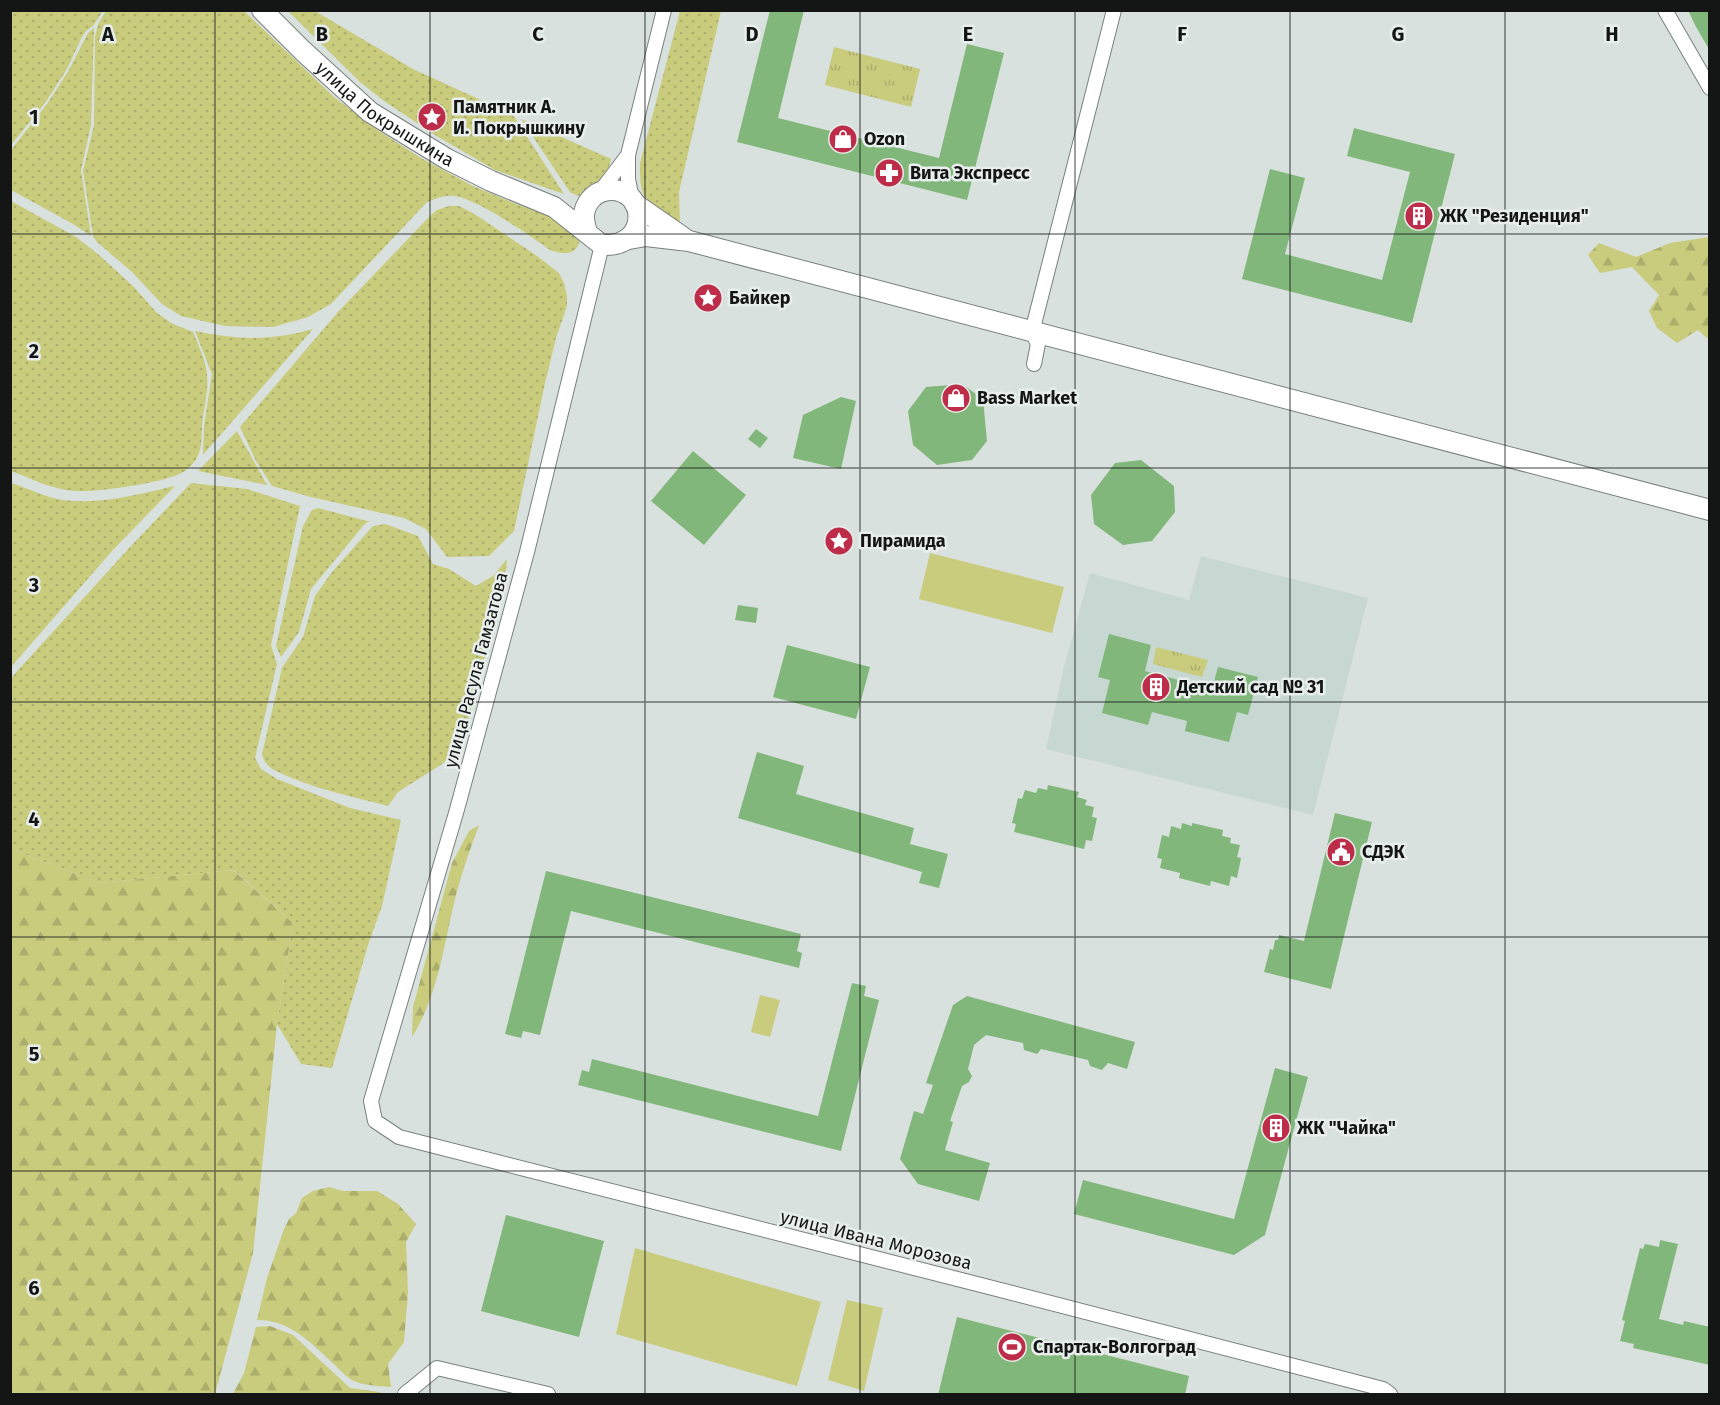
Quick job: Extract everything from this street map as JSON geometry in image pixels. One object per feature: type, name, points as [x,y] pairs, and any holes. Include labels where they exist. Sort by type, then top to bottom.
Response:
[{"type":"main road","name":"улица Покрышкина","points":[[262,10],[370,112],[447,159],[491,181],[554,207],[587,232]]},
{"type":"main road","points":[[689,241],[625,194],[616,191],[596,195],[587,204],[584,213],[587,232],[602,245],[612,245],[646,236],[689,241],[1710,510]]},
{"type":"main road","name":"улица Покрышкина","points":[[525,194],[561,201],[577,201],[596,195]]},
{"type":"main road","points":[[629,239],[638,222],[638,213],[633,201]]},
{"type":"street","points":[[633,201],[628,178],[628,155],[664,10]]},
{"type":"street","points":[[1034,364],[1038,344],[1032,332],[1114,10]]},
{"type":"street","points":[[1665,10],[1710,88]]},
{"type":"street","points":[[596,195],[628,155]]},
{"type":"street","name":"улица Расула Гамзатова","points":[[371,1101],[456,813],[517,586],[602,245]]},
{"type":"street","name":"улица Ивана Морозова","points":[[371,1101],[375,1121],[399,1137],[1383,1389],[1390,1395]]},
{"type":"street","points":[[405,1395],[437,1368],[548,1395]]},
{"type":"shaded area","points":[[1201,556],[1368,598],[1313,815],[1046,749],[1064,667],[1090,573],[1189,600]]},
{"type":"green space","points":[[11,10],[103,11],[82,37],[67,69],[45,103],[11,145]]},
{"type":"green space","points":[[106,11],[244,11],[334,97],[379,131],[421,158],[473,186],[559,219],[580,239],[576,249],[569,253],[550,250],[477,204],[455,196],[444,196],[427,202],[331,304],[308,317],[273,327],[225,326],[181,316],[162,304],[93,236],[83,171],[94,125],[95,37],[98,24]]},
{"type":"green space","points":[[288,11],[315,11],[413,69],[513,115],[564,194],[495,170],[435,135],[360,82]]},
{"type":"green space","points":[[680,11],[721,11],[679,192],[680,224],[653,206],[644,195],[641,187],[640,163]]},
{"type":"green space","points":[[94,28],[91,125],[81,170],[91,236],[11,190],[11,150],[47,104],[69,70],[88,33]]},
{"type":"green space","points":[[834,47],[920,69],[911,107],[825,85]]},
{"type":"green space","points":[[521,119],[611,159],[607,174],[588,193],[578,196],[570,192]]},
{"type":"green space","points":[[11,201],[76,237],[134,287],[156,312],[171,323],[193,332],[203,356],[207,374],[207,392],[200,449],[195,461],[185,471],[132,486],[76,491],[51,486],[11,471]]},
{"type":"green space","points":[[459,206],[473,213],[537,256],[559,273],[567,296],[567,306],[545,383],[514,531],[489,556],[447,557],[426,529],[404,518],[272,486],[256,461],[240,427],[338,312],[429,217],[437,210]]},
{"type":"green space","points":[[1709,237],[1709,340],[1698,330],[1677,343],[1657,328],[1649,311],[1659,295],[1632,267],[1600,273],[1588,255],[1599,243],[1636,257],[1670,243]]},
{"type":"green space","points":[[313,329],[203,455],[204,426],[212,374],[195,331],[254,338],[283,336]]},
{"type":"green space","points":[[237,431],[267,485],[198,471]]},
{"type":"green space","points":[[11,483],[51,497],[78,501],[120,498],[175,486],[112,551],[11,667]]},
{"type":"green space","points":[[191,483],[247,489],[300,506],[271,645],[277,664],[255,758],[261,769],[277,779],[350,808],[401,820],[382,906],[368,945],[332,1068],[301,1064],[277,1024],[293,923],[234,870],[99,883],[11,849],[10,679]]},
{"type":"green space","points":[[318,508],[371,522],[363,526],[311,589],[299,632],[281,657],[276,646],[303,526],[312,510]]},
{"type":"green space","points":[[385,524],[418,536],[433,564],[449,569],[476,586],[493,576],[507,559],[505,582],[461,746],[442,764],[398,792],[388,806],[289,777],[271,768],[265,762],[262,754],[282,668],[303,637],[315,596],[332,572],[373,526]]},
{"type":"green space","points":[[930,553],[1064,587],[1052,633],[919,599]]},
{"type":"green space","points":[[1156,647],[1208,660],[1202,677],[1153,664]]},
{"type":"green space","points":[[479,825],[457,891],[435,984],[412,1037],[413,1007],[452,863],[469,831]]},
{"type":"green space","points":[[11,849],[99,883],[233,870],[293,923],[277,1024],[253,1253],[215,1394],[11,1394]]},
{"type":"green space","points":[[760,995],[780,1000],[770,1037],[751,1032]]},
{"type":"green space","points":[[329,1187],[343,1191],[377,1191],[398,1204],[416,1224],[406,1242],[408,1292],[404,1342],[388,1364],[391,1387],[354,1381],[300,1335],[280,1324],[257,1320],[267,1278],[289,1219],[296,1213],[302,1198],[313,1191]]},
{"type":"green space","points":[[635,1248],[821,1302],[797,1386],[616,1334]]},
{"type":"green space","points":[[847,1300],[883,1308],[864,1391],[828,1380]]},
{"type":"green space","points":[[270,1326],[293,1335],[350,1388],[382,1394],[233,1394],[244,1373],[256,1327]]},
{"type":"building","points":[[770,10],[804,10],[778,118],[939,158],[967,44],[1004,53],[967,200],[737,142]]},
{"type":"building","points":[[1688,10],[1710,10],[1710,51],[1695,25]]},
{"type":"building","name":"ЖК \"Резиденция\"","points":[[1354,128],[1455,154],[1412,323],[1242,279],[1270,169],[1305,178],[1285,254],[1382,280],[1410,172],[1347,156]]},
{"type":"building","points":[[962,384],[983,399],[987,441],[972,460],[937,465],[913,445],[908,411],[926,387]]},
{"type":"building","points":[[841,397],[856,401],[841,469],[793,458],[803,415]]},
{"type":"building","points":[[756,429],[768,438],[760,448],[748,439]]},
{"type":"building","points":[[693,451],[746,495],[704,545],[651,501]]},
{"type":"building","points":[[1141,460],[1174,486],[1175,512],[1152,541],[1123,545],[1094,524],[1091,495],[1115,463]]},
{"type":"building","points":[[738,605],[758,608],[756,623],[735,620]]},
{"type":"building","name":"Детский сад № 31","points":[[1109,634],[1151,645],[1145,671],[1212,689],[1218,667],[1258,677],[1248,715],[1237,712],[1229,742],[1185,731],[1187,721],[1152,712],[1148,725],[1102,713],[1110,680],[1098,677]]},
{"type":"building","points":[[787,645],[870,667],[856,719],[773,697]]},
{"type":"building","points":[[757,752],[804,766],[796,794],[914,828],[910,844],[948,854],[939,888],[919,883],[922,872],[738,818]]},
{"type":"building","points":[[1048,785],[1079,792],[1077,797],[1087,800],[1085,805],[1094,807],[1092,817],[1097,818],[1092,841],[1086,840],[1084,849],[1014,832],[1016,824],[1012,823],[1018,798],[1022,799],[1025,790],[1036,793],[1038,788],[1047,790]]},
{"type":"building","points":[[1335,813],[1372,822],[1331,989],[1264,972],[1270,949],[1273,950],[1275,940],[1278,940],[1279,935],[1304,941]]},
{"type":"building","points":[[1182,823],[1223,830],[1222,836],[1231,838],[1230,843],[1240,845],[1237,857],[1241,858],[1237,878],[1231,876],[1229,886],[1211,881],[1210,886],[1179,878],[1180,873],[1160,868],[1162,859],[1157,858],[1162,835],[1169,837],[1171,826],[1181,829]]},
{"type":"building","points":[[546,871],[801,934],[797,951],[802,953],[799,968],[571,911],[540,1035],[523,1031],[521,1038],[505,1034]]},
{"type":"building","points":[[852,983],[866,986],[864,996],[879,1000],[841,1151],[578,1085],[582,1070],[589,1072],[592,1059],[818,1116]]},
{"type":"building","points":[[967,996],[1135,1042],[1127,1069],[1108,1063],[1102,1070],[1090,1066],[1088,1060],[1041,1049],[1037,1054],[1024,1050],[1023,1043],[986,1035],[974,1045],[968,1069],[972,1076],[969,1082],[962,1086],[950,1121],[953,1122],[945,1150],[990,1163],[979,1201],[918,1184],[900,1159],[914,1111],[923,1114],[933,1085],[926,1083],[953,1005]]},
{"type":"building","name":"ЖК \"Чайка\"","points":[[1275,1068],[1308,1077],[1265,1235],[1234,1255],[1074,1214],[1083,1180],[1234,1219]]},
{"type":"building","points":[[506,1215],[604,1241],[579,1337],[481,1311]]},
{"type":"building","points":[[1660,1240],[1678,1244],[1659,1319],[1683,1325],[1684,1321],[1710,1327],[1710,1365],[1633,1348],[1634,1344],[1620,1341],[1625,1321],[1622,1320],[1640,1248],[1643,1249],[1645,1244],[1659,1247]]},
{"type":"building","name":"Спартак-Волгоград","points":[[957,1317],[1189,1376],[1185,1395],[938,1395]]},
{"type":"place","name":"Памятник А. И. Покрышкину","points":[[432,117]]},
{"type":"place","name":"Ozon","points":[[843,139]]},
{"type":"place","name":"Вита Экспресс","points":[[889,173]]},
{"type":"place","name":"ЖК \"Резиденция\"","points":[[1419,216]]},
{"type":"place","name":"Байкер","points":[[708,298]]},
{"type":"place","name":"Bass Market","points":[[956,398]]},
{"type":"place","name":"Пирамида","points":[[839,541]]},
{"type":"place","name":"Детский сад № 31","points":[[1156,687]]},
{"type":"place","name":"СДЭК","points":[[1341,852]]},
{"type":"place","name":"ЖК \"Чайка\"","points":[[1276,1128]]},
{"type":"place","name":"Спартак-Волгоград","points":[[1012,1347]]}]
